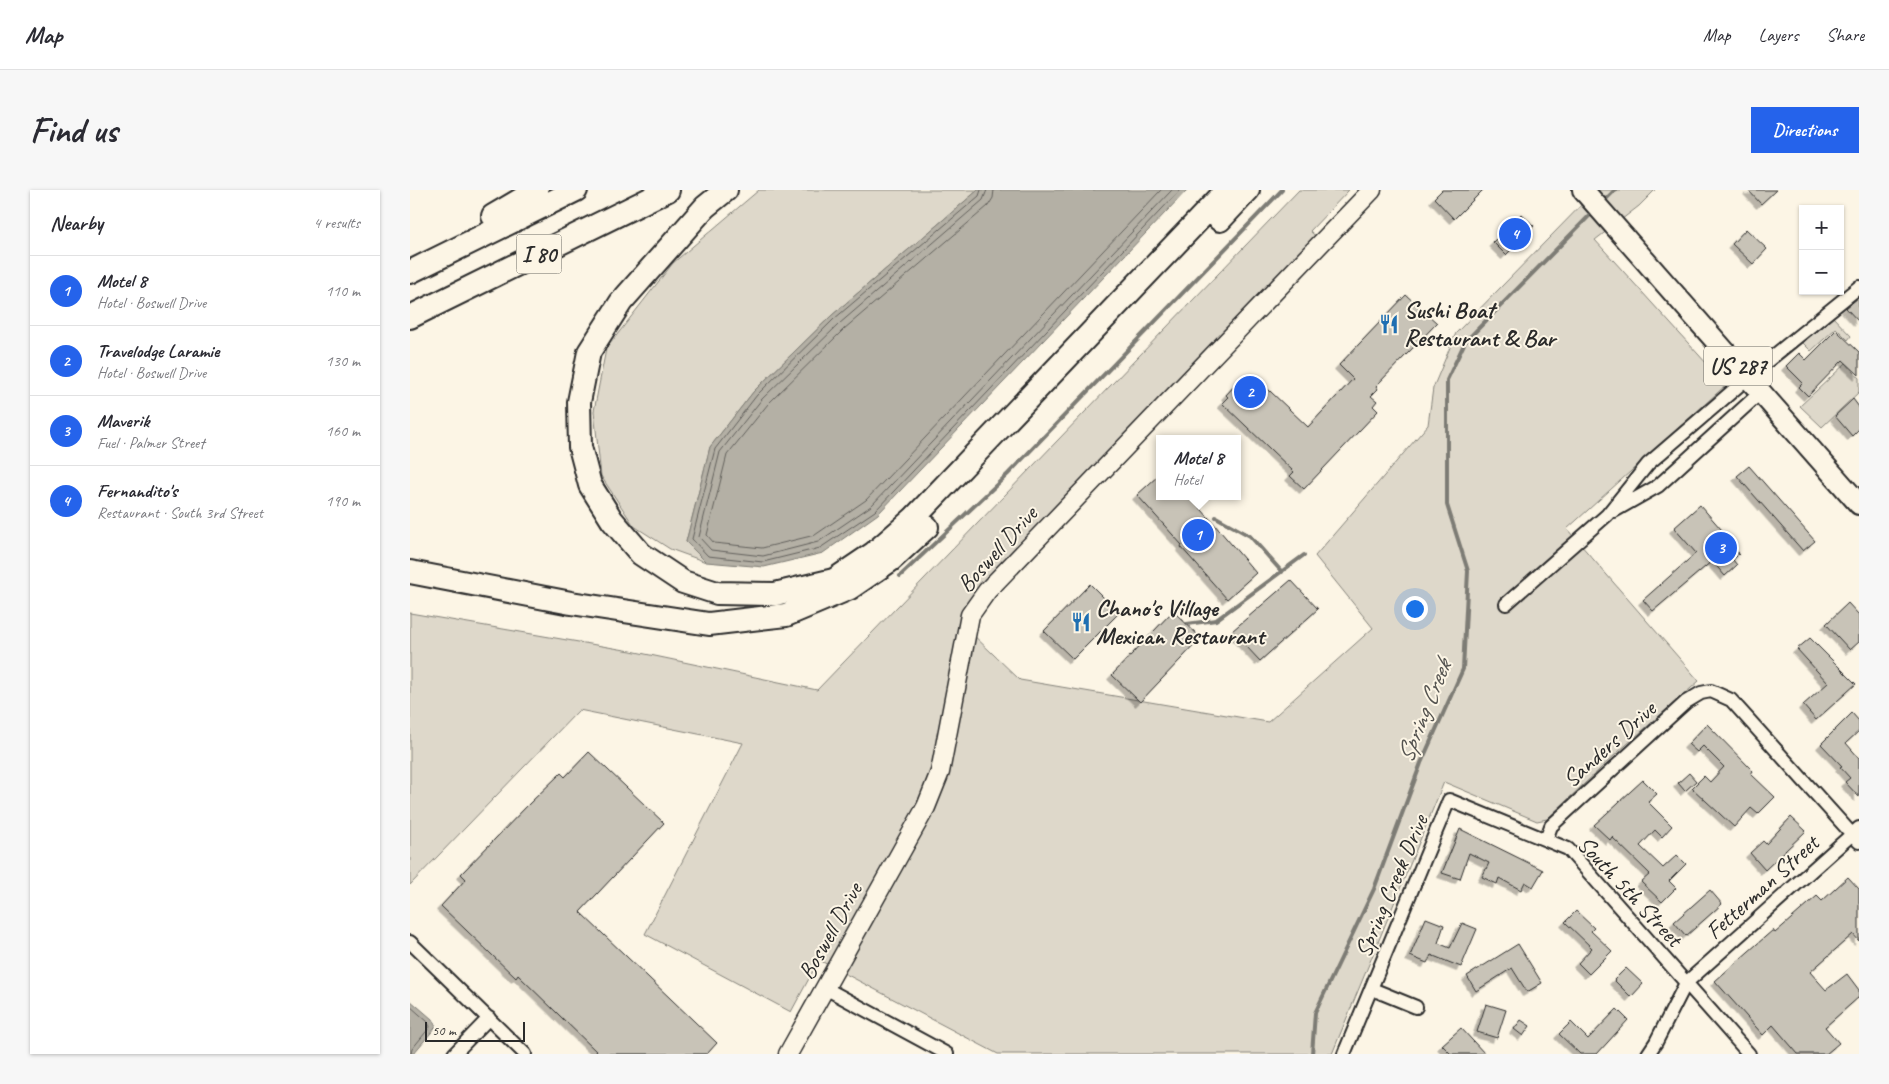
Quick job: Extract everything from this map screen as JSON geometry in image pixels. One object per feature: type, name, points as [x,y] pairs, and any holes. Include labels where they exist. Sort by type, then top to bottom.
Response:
[{"type":"highway","points":[[410,266],[537,190]]},
{"type":"highway","name":"I 80","points":[[410,272],[576,190]]},
{"type":"highway","name":"I 80","points":[[410,317],[668,190]]},
{"type":"highway","points":[[726,190],[705,207],[621,302],[589,352],[579,402],[580,447],[590,485],[612,520],[641,554],[684,582],[717,593],[776,594],[834,580],[874,553],[914,518],[1227,190]]},
{"type":"highway","points":[[410,572],[571,604],[709,624],[786,616],[850,588],[891,560],[932,522],[1248,190]]},
{"type":"main road","name":"US 287","points":[[1583,190],[1859,504]]},
{"type":"street","name":"Boswell Drive","points":[[788,1054],[926,807],[940,772],[970,615],[987,591],[1372,190]]},
{"type":"street","points":[[1608,515],[1658,486],[1754,385],[1859,287]]},
{"type":"street","points":[[1506,604],[1608,515],[1648,464],[1754,385]]},
{"type":"street","name":"Sanders Drive","points":[[1546,840],[1551,826],[1629,753],[1694,697],[1711,691],[1731,700],[1857,835]]},
{"type":"street","name":"South 5th Street","points":[[1450,800],[1568,849],[1748,1054]]},
{"type":"street","name":"Spring Creek Drive","points":[[1344,1054],[1450,800]]},
{"type":"street","name":"Fetterman Street","points":[[1648,1054],[1686,983],[1857,835]]},
{"type":"street","points":[[410,942],[525,1054]]},
{"type":"street","points":[[825,988],[947,1054]]},
{"type":"street","name":"Spring Creek Drive","points":[[1372,989],[1416,1007]]},
{"type":"street","points":[[454,1054],[489,1018]]},
{"type":"shaded area","points":[[759,190],[978,190],[831,316],[754,391],[710,447],[686,542],[706,562],[670,549],[634,526],[601,476],[594,411],[606,349],[673,263]]},
{"type":"shaded area","points":[[1299,190],[1349,190],[1310,231],[1322,242],[987,591],[967,629],[1020,680],[1268,722],[1373,628],[1315,556],[1428,425],[1433,388],[1456,333],[1596,190],[1655,190],[1639,206],[1595,240],[1726,385],[1567,529],[1699,681],[1617,753],[1547,819],[1537,821],[1444,782],[1332,1054],[998,1054],[819,960],[791,1012],[645,934],[743,743],[579,710],[410,885],[410,613],[631,651],[817,690]]},
{"type":"shaded area","points":[[1832,316],[1851,336],[1848,340],[1836,328],[1811,351],[1803,343]]},
{"type":"shaded area","points":[[1846,363],[1859,378],[1859,392],[1822,427],[1800,406]]},
{"type":"water","points":[[978,190],[1187,190],[878,514],[823,553],[764,567],[706,562],[686,542],[710,447],[754,391],[831,316]]},
{"type":"water","points":[[410,1000],[432,1019],[436,1027],[413,1054],[410,1054]]},
{"type":"building","points":[[1442,190],[1483,190],[1454,219],[1434,198]]},
{"type":"building","points":[[1748,190],[1776,190],[1761,204]]},
{"type":"building","points":[[1521,214],[1534,226],[1506,255],[1493,242]]},
{"type":"building","points":[[1746,229],[1767,249],[1753,264],[1732,244]]},
{"type":"building","points":[[1406,295],[1437,323],[1376,386],[1378,389],[1371,396],[1377,401],[1373,406],[1378,411],[1304,489],[1290,476],[1294,472],[1222,403],[1228,397],[1226,395],[1238,382],[1241,385],[1252,374],[1308,427],[1353,379],[1339,365]]},
{"type":"building","points":[[1859,297],[1859,322],[1846,308]]},
{"type":"building","points":[[1836,330],[1859,352],[1859,375],[1843,360],[1808,396],[1799,387],[1803,383],[1786,366],[1799,353],[1806,360]]},
{"type":"building","points":[[1853,399],[1859,407],[1859,429],[1852,436],[1835,416]]},
{"type":"building","points":[[1749,466],[1815,541],[1803,551],[1737,476]]},
{"type":"building","points":[[1156,478],[1156,500],[1193,500],[1256,573],[1227,599],[1137,495]]},
{"type":"building","points":[[1700,505],[1735,545],[1733,547],[1739,554],[1733,560],[1737,565],[1725,576],[1712,561],[1653,611],[1643,600],[1696,553],[1674,528]]},
{"type":"building","points":[[1291,580],[1318,609],[1260,661],[1232,631]]},
{"type":"building","name":"Chano's Village Mexican Restaurant","points":[[1090,584],[1119,613],[1073,659],[1044,631]]},
{"type":"building","points":[[1848,603],[1859,615],[1859,642],[1850,650],[1826,624]]},
{"type":"building","points":[[1173,611],[1201,638],[1140,702],[1112,675]]},
{"type":"building","points":[[1810,638],[1856,684],[1816,720],[1803,705],[1828,683],[1797,649]]},
{"type":"building","points":[[1852,713],[1859,721],[1859,731],[1846,743],[1859,758],[1859,797],[1845,782],[1850,778],[1840,767],[1842,766],[1821,744]]},
{"type":"building","points":[[1707,724],[1753,771],[1751,774],[1775,797],[1758,814],[1751,808],[1734,827],[1692,788],[1704,776],[1710,782],[1724,767],[1703,746],[1697,752],[1688,744]]},
{"type":"building","points":[[589,752],[664,823],[580,912],[717,1043],[707,1054],[599,1054],[518,975],[516,978],[441,906],[466,879],[461,874],[561,773],[565,777]]},
{"type":"building","points":[[1689,773],[1696,781],[1685,791],[1678,783]]},
{"type":"building","points":[[1643,780],[1657,794],[1648,802],[1672,826],[1662,837],[1655,830],[1640,846],[1663,868],[1677,855],[1686,864],[1669,881],[1676,888],[1662,902],[1641,882],[1650,874],[1612,837],[1610,840],[1594,825]]},
{"type":"building","points":[[1791,817],[1806,831],[1765,870],[1750,853],[1763,841],[1766,844]]},
{"type":"building","points":[[1460,829],[1543,870],[1533,887],[1525,882],[1521,890],[1499,878],[1497,884],[1482,877],[1489,863],[1469,853],[1460,879],[1442,873]]},
{"type":"building","points":[[1848,877],[1859,889],[1859,941],[1853,934],[1810,972],[1826,990],[1847,974],[1859,990],[1859,997],[1825,1027],[1839,1043],[1826,1054],[1798,1054],[1773,1025],[1763,1035],[1715,981],[1773,930],[1775,933],[1817,896],[1822,901]]},
{"type":"building","points":[[1710,890],[1722,904],[1686,936],[1674,922]]},
{"type":"building","points":[[1576,911],[1594,928],[1591,931],[1612,951],[1589,974],[1578,963],[1592,948],[1565,922]]},
{"type":"building","points":[[1426,918],[1444,925],[1438,943],[1450,948],[1462,923],[1477,929],[1461,967],[1431,955],[1427,963],[1410,956]]},
{"type":"building","points":[[1518,944],[1542,983],[1527,992],[1512,968],[1476,991],[1467,976]]},
{"type":"building","points":[[1626,968],[1643,984],[1631,997],[1614,980]]},
{"type":"building","points":[[1486,1004],[1506,1010],[1497,1038],[1477,1032]]},
{"type":"building","points":[[1617,1009],[1628,1020],[1597,1054],[1580,1054],[1559,1034],[1571,1022],[1588,1039]]},
{"type":"building","points":[[1521,1020],[1530,1026],[1523,1036],[1514,1029]]},
{"type":"building","points":[[1461,1028],[1485,1054],[1451,1054],[1442,1045]]},
{"type":"waterway","points":[[900,576],[1008,474],[1282,190]]},
{"type":"waterway","name":"Spring Creek","points":[[1603,202],[1615,190]]},
{"type":"waterway","name":"Spring Creek","points":[[1312,1054],[1315,1013],[1374,889],[1421,763],[1463,669],[1468,571],[1447,505],[1447,380],[1465,342],[1593,212]]},
{"type":"waterway","points":[[1216,517],[1250,536],[1282,572]]},
{"type":"waterway","points":[[1187,624],[1216,620],[1304,555]]},
{"type":"place","name":"Fernandito's","points":[[1515,234]]},
{"type":"place","name":"Sushi Boat Restaurant & Bar","points":[[1389,324]]},
{"type":"place","name":"Travelodge Laramie","points":[[1250,392]]},
{"type":"place","name":"Motel 8","points":[[1198,535]]},
{"type":"place","name":"Maverik","points":[[1721,548]]},
{"type":"place","name":"Chano's Village Mexican Restaurant","points":[[1081,622]]}]
